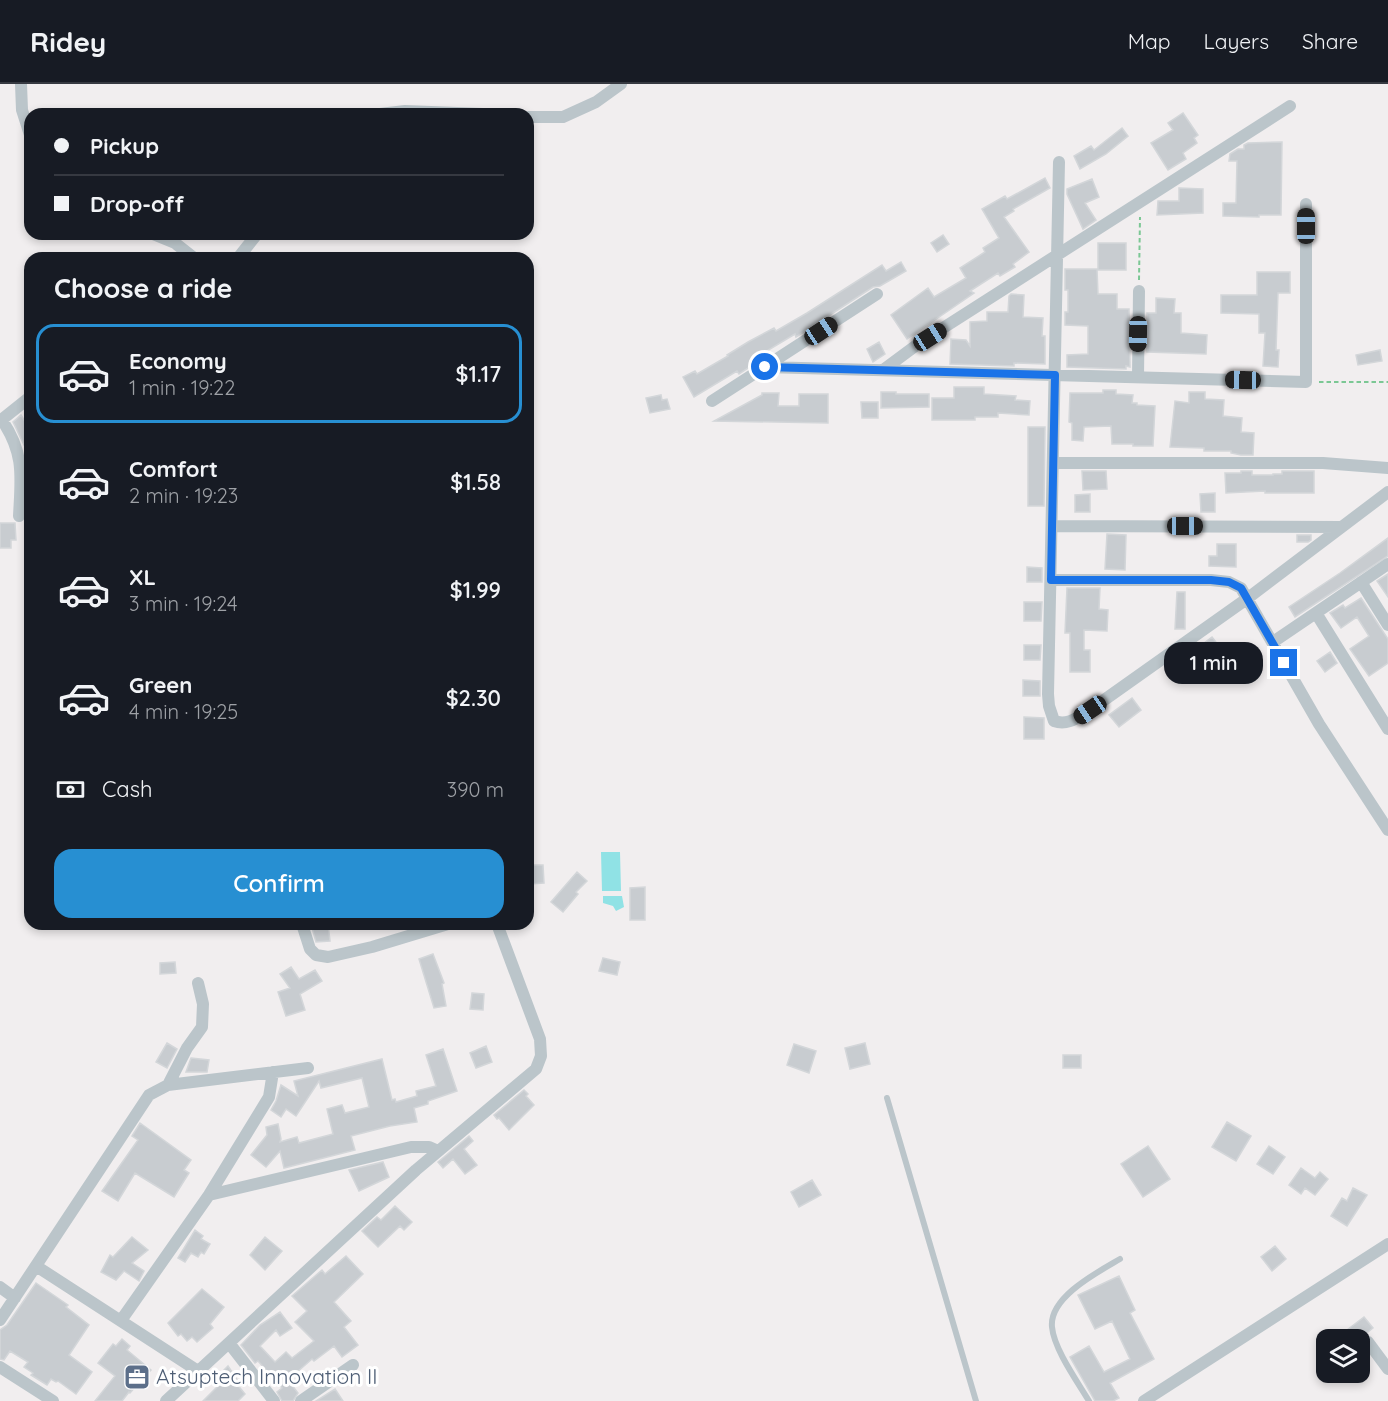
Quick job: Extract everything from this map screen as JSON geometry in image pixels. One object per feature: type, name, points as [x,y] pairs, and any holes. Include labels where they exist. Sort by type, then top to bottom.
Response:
[{"type":"street","points":[[21,84],[24,116]]},
{"type":"street","points":[[534,117],[563,117],[596,102],[621,84]]},
{"type":"street","points":[[882,370],[918,344],[1290,106]]},
{"type":"street","points":[[1059,162],[1049,706],[1054,721],[1061,723],[1073,721],[1082,715],[1248,598],[1388,492]]},
{"type":"street","points":[[765,367],[1306,382],[1306,204]]},
{"type":"street","points":[[168,240],[186,252]]},
{"type":"street","points":[[243,252],[252,240]]},
{"type":"street","points":[[1138,377],[1139,291]]},
{"type":"street","points":[[712,401],[877,294]]},
{"type":"street","points":[[19,516],[21,471],[19,450],[1,421],[24,402]]},
{"type":"street","points":[[1053,463],[1323,463],[1388,468]]},
{"type":"street","points":[[1052,526],[1341,527]]},
{"type":"street","points":[[1273,642],[1388,564]]},
{"type":"street","points":[[1051,580],[1211,580],[1229,582],[1241,588],[1319,724],[1388,830]]},
{"type":"street","points":[[1361,582],[1388,625]]},
{"type":"street","points":[[1316,613],[1388,729]]},
{"type":"street","points":[[304,930],[310,949],[316,955],[328,957],[428,930]]},
{"type":"street","points":[[166,1401],[416,1170],[536,1069],[541,1056],[540,1039],[499,930]]},
{"type":"street","points":[[168,1085],[201,1027],[203,1004],[198,983]]},
{"type":"street","points":[[0,1320],[143,1102],[157,1089],[168,1085],[308,1068]]},
{"type":"street","points":[[122,1319],[209,1195],[268,1097],[272,1089],[273,1072]]},
{"type":"street","points":[[209,1195],[411,1147],[429,1147],[438,1151]]},
{"type":"street","points":[[411,1147],[416,1170]]},
{"type":"street","points":[[1144,1401],[1388,1244]]},
{"type":"street","points":[[36,1266],[122,1319],[198,1371]]},
{"type":"street","points":[[0,1287],[15,1298]]},
{"type":"street","points":[[229,1343],[274,1401]]},
{"type":"street","points":[[1370,1345],[1388,1369]]},
{"type":"street","points":[[301,1401],[353,1365]]},
{"type":"street","points":[[0,1367],[53,1401]]},
{"type":"lane","points":[[887,1098],[976,1401]]},
{"type":"lane","points":[[1089,1401],[1057,1344],[1052,1327],[1053,1314],[1062,1298],[1120,1259]]},
{"type":"path","points":[[1139,291],[1140,202]]},
{"type":"path","points":[[1306,382],[1388,382]]},
{"type":"water","points":[[601,852],[620,852],[621,891],[602,891]]},
{"type":"water","points":[[603,896],[622,896],[624,907],[616,911],[613,906],[603,903]]},
{"type":"building","points":[[1183,113],[1198,135],[1194,138],[1197,143],[1183,153],[1186,159],[1168,170],[1151,143],[1173,130],[1168,123]]},
{"type":"building","points":[[1122,128],[1128,136],[1106,154],[1080,169],[1074,156],[1091,146],[1094,150]]},
{"type":"building","points":[[1282,142],[1281,215],[1223,216],[1223,203],[1236,203],[1237,161],[1229,161],[1230,154],[1238,149],[1244,149],[1244,145],[1248,143]]},
{"type":"building","points":[[1045,178],[1050,188],[1013,209],[1014,211],[1004,217],[1029,252],[1013,264],[1015,267],[1000,276],[998,273],[970,291],[974,293],[907,339],[891,315],[928,288],[934,297],[966,278],[960,268],[985,252],[983,248],[999,238],[982,209],[1005,196],[1007,199]]},
{"type":"building","points":[[1092,179],[1099,197],[1085,203],[1096,220],[1083,229],[1067,194],[1067,189]]},
{"type":"building","points":[[1179,188],[1203,189],[1203,213],[1157,215],[1158,201],[1179,201]]},
{"type":"building","points":[[943,235],[949,244],[937,252],[931,243]]},
{"type":"building","points":[[1098,243],[1126,243],[1126,270],[1098,270]]},
{"type":"building","points":[[901,262],[906,271],[880,286],[873,287],[796,337],[795,334],[757,357],[759,361],[739,374],[737,371],[694,397],[683,377],[695,371],[697,374],[774,328],[776,331],[882,265],[886,271]]},
{"type":"building","points":[[1065,269],[1097,269],[1098,294],[1117,294],[1117,309],[1129,309],[1130,367],[1126,366],[1126,369],[1067,367],[1067,355],[1088,354],[1088,326],[1065,325],[1065,312],[1068,312],[1068,290],[1065,290]]},
{"type":"building","points":[[1257,272],[1290,272],[1290,293],[1278,293],[1276,350],[1279,350],[1278,367],[1263,366],[1265,333],[1259,333],[1259,314],[1221,313],[1221,295],[1257,295]]},
{"type":"building","points":[[1011,294],[1024,295],[1023,317],[1043,318],[1045,364],[1014,363],[1014,366],[950,364],[951,339],[966,340],[970,346],[970,322],[987,321],[987,312],[1008,312]]},
{"type":"building","points":[[1156,298],[1175,299],[1174,313],[1181,313],[1181,333],[1207,335],[1206,354],[1147,352],[1147,313],[1156,313]]},
{"type":"building","points":[[879,342],[885,354],[873,362],[867,349]]},
{"type":"building","points":[[1380,350],[1382,361],[1358,365],[1356,355]]},
{"type":"building","points":[[954,387],[984,387],[984,394],[1016,396],[1015,400],[1030,401],[1029,415],[998,413],[998,417],[975,417],[975,420],[932,420],[932,398],[954,398]]},
{"type":"building","points":[[1103,390],[1116,390],[1116,394],[1133,395],[1132,403],[1137,403],[1137,405],[1155,406],[1153,446],[1112,444],[1111,426],[1084,427],[1083,441],[1072,440],[1072,423],[1069,422],[1070,393],[1103,393]]},
{"type":"building","points":[[881,392],[929,394],[929,407],[881,408]]},
{"type":"building","points":[[1189,392],[1205,392],[1205,399],[1224,400],[1223,416],[1242,418],[1241,432],[1254,433],[1253,455],[1241,455],[1231,453],[1231,451],[1204,451],[1204,448],[1170,447],[1175,401],[1189,403]]},
{"type":"building","points":[[762,393],[779,393],[778,406],[799,406],[799,394],[828,394],[828,423],[714,421]]},
{"type":"building","points":[[661,395],[662,400],[667,399],[670,409],[650,413],[646,398]]},
{"type":"building","points":[[861,402],[878,402],[878,418],[862,418]]},
{"type":"building","points":[[21,415],[24,420],[24,445],[13,422]]},
{"type":"building","points":[[1028,427],[1045,427],[1044,506],[1028,506]]},
{"type":"building","points":[[1082,471],[1106,471],[1107,489],[1083,490]]},
{"type":"building","points":[[1241,471],[1252,471],[1252,475],[1273,475],[1282,474],[1282,471],[1314,471],[1314,493],[1265,493],[1265,491],[1226,493],[1225,473],[1241,473]]},
{"type":"building","points":[[1215,493],[1215,512],[1201,512],[1200,494]]},
{"type":"building","points":[[1090,494],[1090,512],[1075,512],[1075,495]]},
{"type":"building","points":[[0,523],[15,523],[16,540],[11,540],[11,548],[0,548]]},
{"type":"building","points":[[1107,534],[1126,535],[1125,570],[1105,569]]},
{"type":"building","points":[[1297,535],[1311,535],[1311,540],[1297,542]]},
{"type":"building","points":[[1388,538],[1388,556],[1295,617],[1289,607]]},
{"type":"building","points":[[1217,544],[1236,544],[1236,567],[1209,566],[1209,556],[1217,556]]},
{"type":"building","points":[[1027,567],[1042,568],[1042,582],[1027,582]]},
{"type":"building","points":[[1388,574],[1388,597],[1377,581]]},
{"type":"building","points":[[1067,588],[1100,588],[1099,609],[1108,610],[1107,631],[1084,630],[1084,650],[1090,650],[1090,672],[1070,672],[1070,633],[1065,633]]},
{"type":"building","points":[[1177,592],[1185,592],[1185,629],[1175,629]]},
{"type":"building","points":[[1361,598],[1388,639],[1388,663],[1369,676],[1350,649],[1369,636],[1357,617],[1341,628],[1330,613],[1343,605],[1345,608]]},
{"type":"building","points":[[1024,602],[1042,602],[1041,621],[1024,621]]},
{"type":"building","points":[[1212,637],[1225,654],[1206,669],[1204,667],[1186,683],[1175,670],[1189,658],[1187,656]]},
{"type":"building","points":[[1024,645],[1041,645],[1040,660],[1024,660]]},
{"type":"building","points":[[1330,652],[1337,663],[1325,672],[1317,661]]},
{"type":"building","points":[[1023,680],[1040,681],[1040,696],[1023,696]]},
{"type":"building","points":[[1132,698],[1141,710],[1119,727],[1109,715]]},
{"type":"building","points":[[1024,717],[1044,718],[1044,739],[1024,739]]},
{"type":"building","points":[[534,865],[543,865],[544,883],[534,884]]},
{"type":"building","points":[[577,872],[587,881],[576,892],[578,894],[563,912],[551,902]]},
{"type":"building","points":[[645,887],[645,920],[630,920],[630,888]]},
{"type":"building","points":[[313,930],[329,930],[330,941],[316,942]]},
{"type":"building","points":[[433,954],[444,983],[442,984],[446,1006],[434,1008],[419,959]]},
{"type":"building","points":[[603,958],[620,962],[617,975],[599,971]]},
{"type":"building","points":[[175,962],[176,973],[160,974],[160,963]]},
{"type":"building","points":[[291,967],[299,979],[315,970],[322,981],[300,994],[305,1010],[286,1016],[278,992],[290,988],[280,974]]},
{"type":"building","points":[[472,993],[484,994],[483,1010],[470,1009]]},
{"type":"building","points":[[167,1043],[177,1049],[167,1068],[156,1062]]},
{"type":"building","points":[[865,1043],[870,1064],[850,1069],[845,1048]]},
{"type":"building","points":[[794,1044],[816,1051],[809,1073],[787,1065]]},
{"type":"building","points":[[486,1046],[492,1062],[476,1068],[470,1053]]},
{"type":"building","points":[[443,1049],[457,1091],[414,1108],[417,1122],[351,1136],[355,1150],[284,1168],[280,1151],[266,1167],[251,1155],[267,1135],[266,1127],[278,1124],[280,1142],[297,1137],[299,1143],[333,1134],[327,1109],[342,1105],[345,1113],[369,1107],[362,1078],[321,1088],[319,1081],[296,1116],[286,1109],[281,1117],[271,1110],[281,1085],[298,1096],[294,1081],[382,1059],[392,1100],[395,1099],[396,1102],[417,1096],[416,1091],[436,1086],[426,1055]]},
{"type":"building","points":[[1063,1055],[1081,1055],[1081,1068],[1063,1068]]},
{"type":"building","points":[[191,1058],[209,1060],[207,1072],[186,1072]]},
{"type":"building","points":[[524,1090],[534,1105],[509,1130],[494,1115]]},
{"type":"building","points":[[1227,1122],[1251,1136],[1236,1161],[1212,1147]]},
{"type":"building","points":[[140,1123],[191,1160],[184,1170],[189,1173],[174,1197],[135,1173],[118,1201],[102,1191],[138,1140],[132,1136]]},
{"type":"building","points":[[469,1136],[473,1141],[464,1149],[477,1165],[465,1174],[453,1159],[443,1168],[438,1162]]},
{"type":"building","points":[[1148,1146],[1170,1179],[1143,1197],[1121,1164]]},
{"type":"building","points":[[1269,1146],[1285,1157],[1273,1174],[1257,1164]]},
{"type":"building","points":[[383,1162],[389,1177],[359,1191],[349,1170]]},
{"type":"building","points":[[1301,1168],[1315,1178],[1320,1172],[1328,1179],[1315,1195],[1305,1188],[1301,1194],[1289,1185]]},
{"type":"building","points":[[812,1180],[821,1195],[799,1207],[791,1192]]},
{"type":"building","points":[[1353,1188],[1367,1195],[1347,1226],[1331,1216],[1342,1198],[1347,1201]]},
{"type":"building","points":[[395,1206],[412,1222],[404,1230],[400,1226],[378,1247],[362,1231],[377,1217],[381,1220]]},
{"type":"building","points":[[195,1230],[203,1236],[201,1239],[210,1244],[204,1254],[201,1252],[198,1257],[191,1253],[185,1262],[178,1258]]},
{"type":"building","points":[[132,1237],[148,1250],[132,1263],[144,1271],[139,1281],[124,1271],[116,1280],[101,1272],[110,1255],[113,1257]]},
{"type":"building","points":[[265,1237],[282,1251],[265,1270],[250,1255]]},
{"type":"building","points":[[1275,1246],[1286,1259],[1272,1271],[1261,1257]]},
{"type":"building","points":[[346,1256],[363,1274],[334,1302],[351,1321],[344,1327],[358,1345],[342,1357],[334,1346],[314,1361],[312,1359],[288,1380],[298,1393],[293,1401],[282,1401],[277,1392],[282,1388],[258,1361],[255,1363],[241,1345],[260,1325],[280,1312],[292,1328],[280,1336],[276,1330],[260,1346],[275,1362],[286,1352],[292,1358],[314,1341],[295,1322],[307,1311],[292,1296],[322,1270],[325,1274]]},
{"type":"building","points":[[1119,1276],[1135,1310],[1130,1313],[1154,1359],[1110,1383],[1119,1398],[1113,1401],[1095,1401],[1070,1357],[1089,1346],[1104,1372],[1130,1359],[1112,1321],[1095,1329],[1078,1295]]},
{"type":"building","points":[[36,1283],[68,1305],[66,1307],[89,1325],[69,1355],[92,1372],[76,1394],[58,1381],[51,1379],[47,1385],[31,1375],[33,1373],[24,1367],[28,1362],[10,1351],[4,1360],[0,1359],[0,1330],[7,1325]]},
{"type":"building","points":[[202,1289],[224,1307],[210,1324],[213,1328],[197,1342],[192,1337],[187,1341],[181,1334],[178,1336],[168,1323]]},
{"type":"building","points":[[1364,1317],[1373,1328],[1370,1330],[1348,1329]]},
{"type":"building","points":[[122,1339],[130,1346],[127,1350],[151,1370],[144,1377],[147,1380],[140,1388],[137,1385],[122,1401],[95,1401],[115,1376],[98,1363],[113,1344],[116,1346]]},
{"type":"building","points":[[228,1366],[238,1381],[236,1383],[245,1394],[238,1401],[203,1401],[225,1379],[221,1373]]},
{"type":"building","points":[[335,1389],[343,1401],[316,1401]]},
{"type":"place","name":"Atsuptech Innovation II","points":[[137,1377]]},
{"type":"route","points":[[765,367],[1055,375],[1051,580],[1229,582],[1241,588],[1248,598],[1284,663]]}]
